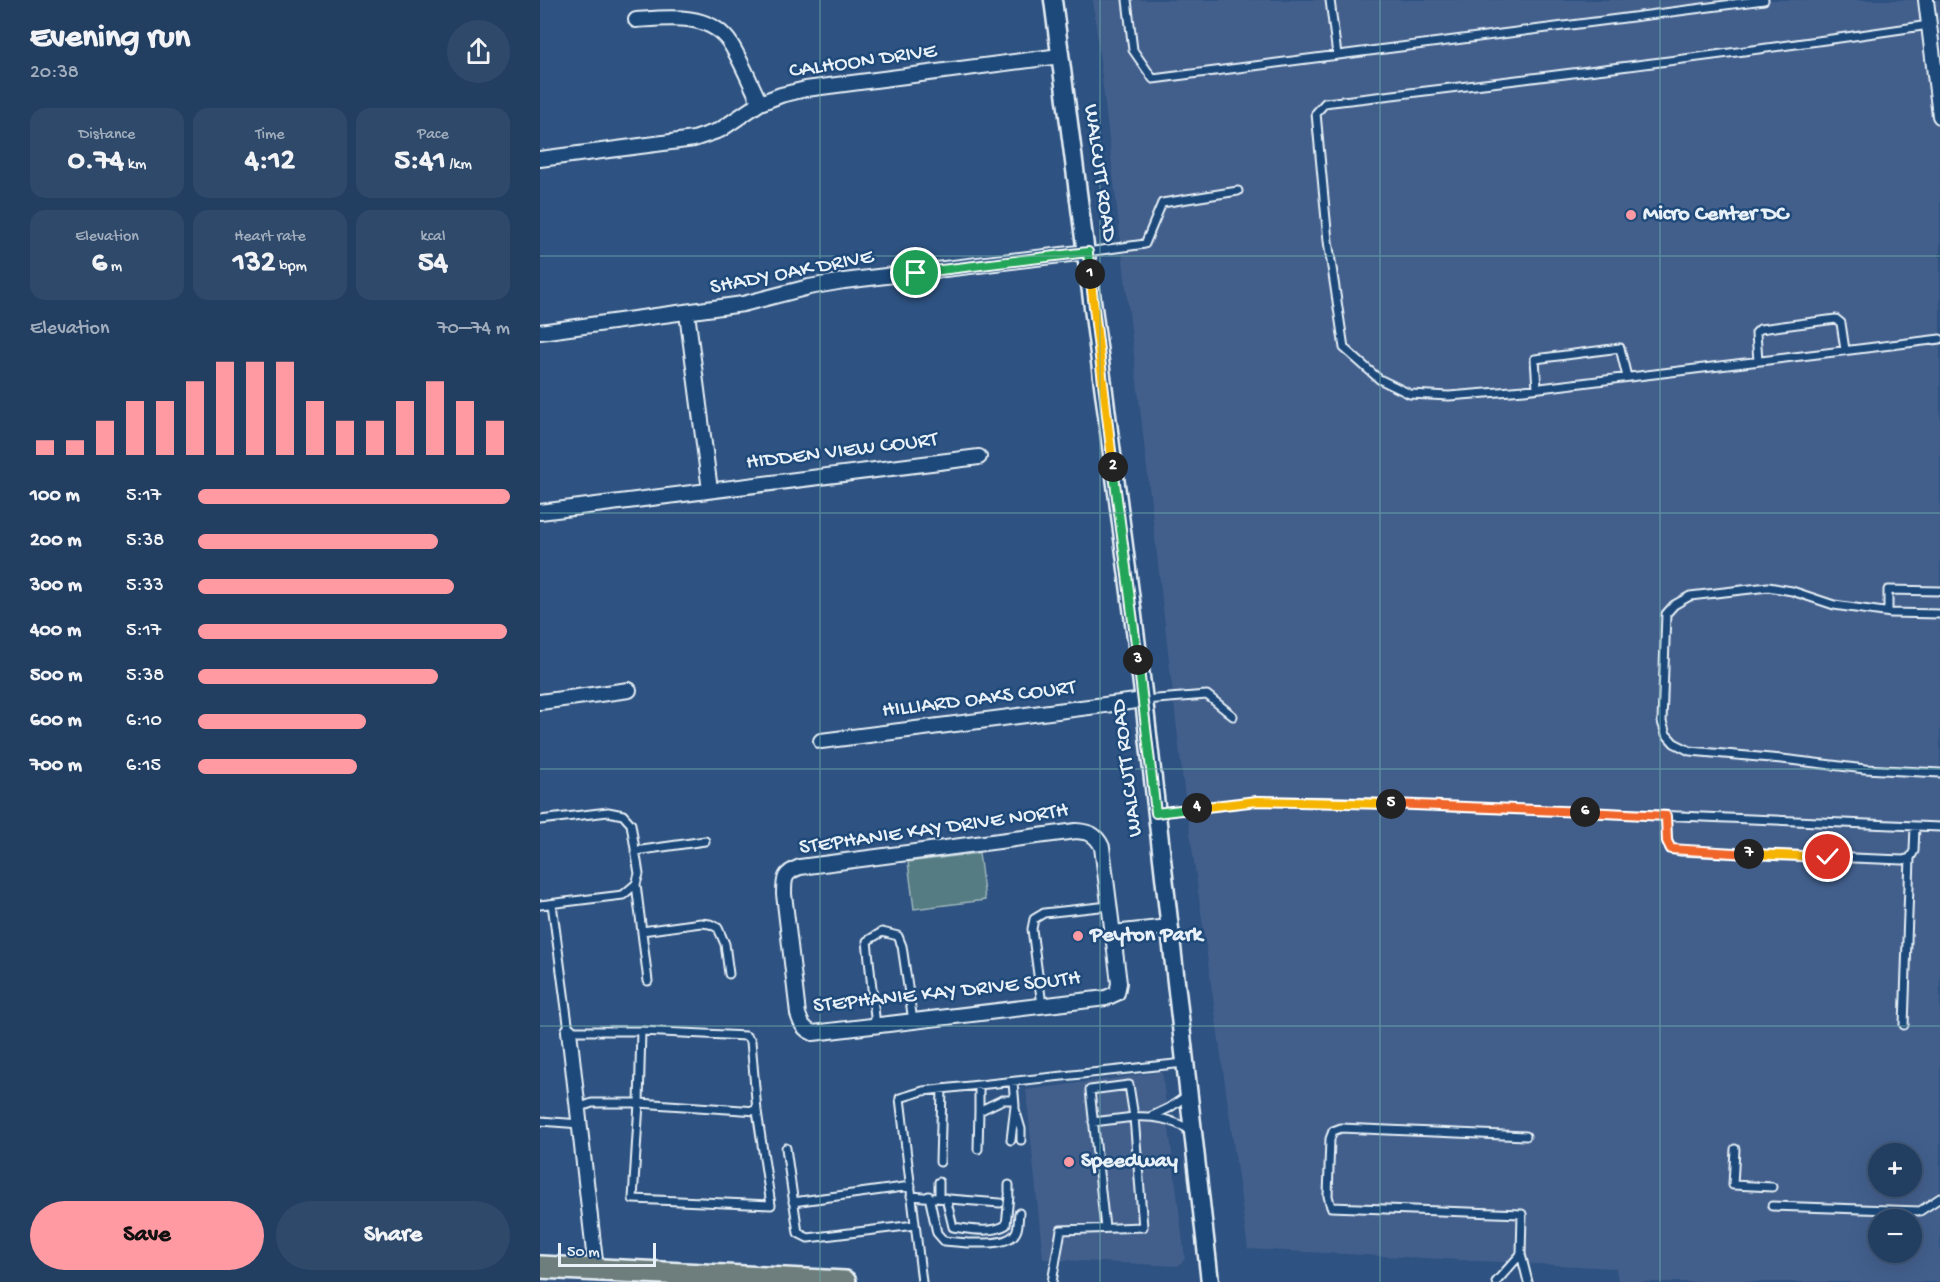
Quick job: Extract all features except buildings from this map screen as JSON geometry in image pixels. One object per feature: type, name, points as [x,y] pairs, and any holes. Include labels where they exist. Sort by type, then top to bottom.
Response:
[{"type":"main road","points":[[540,1267],[845,1282]]},
{"type":"street","name":"WALCUTT ROAD","points":[[1053,0],[1088,252],[1144,700],[1210,1282]]},
{"type":"street","points":[[1926,0],[1940,116]]},
{"type":"street","points":[[636,20],[687,19],[715,28],[728,40],[760,103]]},
{"type":"street","name":"CALHOON DRIVE","points":[[540,159],[694,139],[720,130],[760,103],[806,89],[1060,56]]},
{"type":"street","name":"SHADY OAK DRIVE","points":[[540,332],[743,304],[809,286],[1088,252]]},
{"type":"street","points":[[687,313],[710,490]]},
{"type":"street","name":"HIDDEN VIEW COURT","points":[[540,512],[979,457]]},
{"type":"street","points":[[540,702],[629,690]]},
{"type":"street","name":"HILLIARD OAKS COURT","points":[[821,741],[1144,700]]},
{"type":"street","name":"STEPHANIE KAY DRIVE NORTH","points":[[786,875],[800,867],[1076,831],[1088,832],[1097,837],[1102,847],[1113,933]]},
{"type":"street","name":"STEPHANIE KAY DRIVE SOUTH","points":[[786,875],[785,905],[798,1014],[802,1026],[813,1033],[1106,998],[1117,993],[1119,983],[1113,933]]},
{"type":"street","points":[[1113,933],[1169,927]]},
{"type":"street","points":[[569,1032],[596,1269]]},
{"type":"lane","points":[[1127,0],[1133,50],[1153,79],[1764,0]]},
{"type":"lane","points":[[1330,0],[1337,55]]},
{"type":"lane","points":[[1929,25],[1642,64],[1325,103],[1316,113],[1328,241],[1344,348],[1379,379],[1410,394],[1449,396],[1537,388],[1940,339]]},
{"type":"lane","points":[[1088,252],[1145,244],[1162,203],[1238,191]]},
{"type":"lane","points":[[1758,361],[1756,333],[1760,329],[1836,318],[1841,323],[1845,350]]},
{"type":"lane","points":[[1537,388],[1535,359],[1620,348],[1627,377]]},
{"type":"lane","points":[[1940,614],[1888,612],[1834,605],[1792,591],[1768,587],[1690,596],[1674,605],[1666,614],[1662,722],[1666,734],[1674,743],[1690,751],[1865,769],[1940,773]]},
{"type":"lane","points":[[1888,612],[1888,590],[1940,591]]},
{"type":"lane","points":[[1144,700],[1207,695],[1233,716]]},
{"type":"lane","points":[[1156,813],[1257,801],[1342,802],[1940,827]]},
{"type":"lane","points":[[540,820],[616,813],[623,815],[631,824],[639,874],[636,884],[648,981]]},
{"type":"lane","points":[[1666,816],[1667,841],[1671,849],[1680,851],[1903,860],[1910,858]]},
{"type":"lane","points":[[1904,1025],[1910,858],[1914,851],[1915,826]]},
{"type":"lane","points":[[635,851],[705,841]]},
{"type":"lane","points":[[540,905],[623,895],[636,884]]},
{"type":"lane","points":[[552,904],[569,1032],[640,1031],[746,1036],[751,1041],[757,1111],[771,1205],[633,1199],[639,1103],[640,1031]]},
{"type":"lane","points":[[1042,1005],[1032,929],[1034,919],[1044,913],[1109,906]]},
{"type":"lane","points":[[642,932],[701,923],[718,928],[725,944],[729,974]]},
{"type":"lane","points":[[876,1026],[867,941],[882,932],[898,936],[902,946],[913,1021]]},
{"type":"lane","points":[[922,1282],[900,1098],[923,1091],[1184,1064]]},
{"type":"lane","points":[[1011,1140],[1013,1082]]},
{"type":"lane","points":[[978,1149],[979,1085]]},
{"type":"lane","points":[[1052,1282],[1061,1230],[1143,1227],[1134,1117],[1128,1085],[1090,1090],[1105,1228]]},
{"type":"lane","points":[[940,1162],[942,1089]]},
{"type":"lane","points":[[1152,1116],[1188,1095]]},
{"type":"lane","points":[[979,1111],[1002,1100],[1014,1103]]},
{"type":"lane","points":[[578,1108],[592,1103],[639,1103],[757,1111]]},
{"type":"lane","points":[[1014,1103],[1021,1129],[1021,1140]]},
{"type":"lane","points":[[1093,1122],[1152,1116],[1171,1119],[1193,1131]]},
{"type":"lane","points":[[540,1121],[580,1124]]},
{"type":"lane","points":[[1526,1136],[1341,1128],[1333,1131],[1330,1139],[1328,1196],[1331,1207],[1522,1214],[1521,1254],[1528,1282]]},
{"type":"lane","points":[[786,1148],[798,1233],[808,1238],[915,1226]]},
{"type":"lane","points":[[1735,1149],[1733,1185],[1772,1187]]},
{"type":"lane","points":[[939,1182],[942,1198],[953,1227],[981,1230],[1001,1228],[1006,1225],[1009,1191]]},
{"type":"lane","points":[[793,1202],[911,1186]]},
{"type":"lane","points":[[911,1196],[1000,1203]]},
{"type":"lane","points":[[929,1196],[937,1233],[944,1241],[993,1244],[1012,1237],[1017,1231],[1018,1213]]},
{"type":"lane","points":[[1772,1206],[1920,1211],[1940,1198]]},
{"type":"lane","points":[[1496,1282],[1521,1254]]},
{"type":"shaded area","points":[[1093,0],[1940,0],[1940,1282],[1618,1282],[1616,1268],[1248,1249],[1184,790]]},
{"type":"shaded area","points":[[1162,1072],[1185,1259],[1178,1266],[1043,1259],[1026,1090]]},
{"type":"green space","points":[[979,853],[985,900],[914,909],[908,862]]},
{"type":"place","name":"Micro Center DC","points":[[1631,215]]},
{"type":"place","name":"Peyton Park","points":[[1078,936]]},
{"type":"place","name":"Speedway","points":[[1069,1162]]},
{"type":"route","points":[[916,273],[1088,252],[1156,813],[1260,801],[1342,802],[1666,816],[1667,841],[1671,849],[1828,857]]}]
